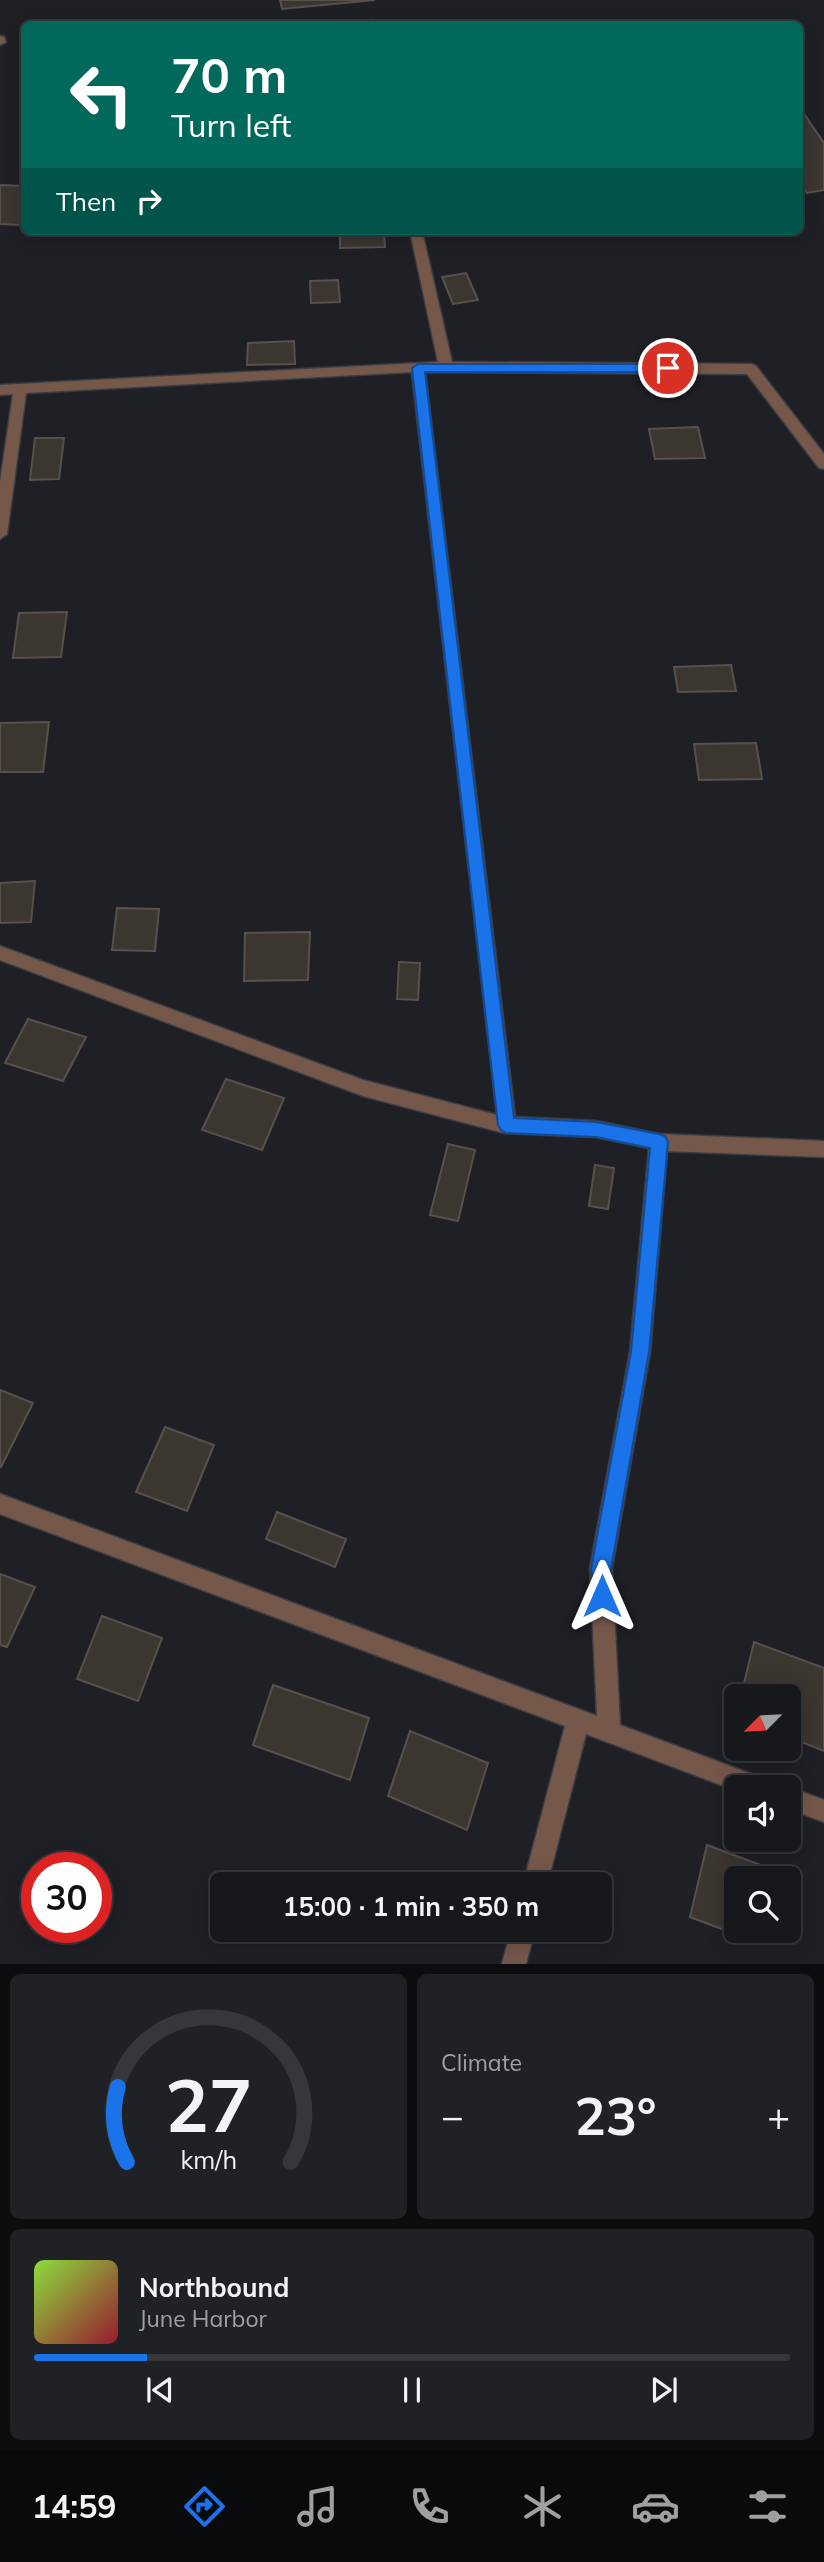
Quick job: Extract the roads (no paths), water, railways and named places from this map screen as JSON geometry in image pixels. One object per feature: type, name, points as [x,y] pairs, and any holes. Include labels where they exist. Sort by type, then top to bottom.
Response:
[{"type":"street","points":[[417,235],[446,366]]},
{"type":"street","points":[[0,390],[446,366],[751,369],[824,464]]},
{"type":"street","points":[[418,368],[506,1125]]},
{"type":"street","points":[[0,534],[20,390]]},
{"type":"street","points":[[0,953],[363,1087],[506,1125],[596,1129],[659,1142],[824,1149]]},
{"type":"street","points":[[609,1733],[601,1569],[640,1352],[659,1142]]},
{"type":"street","points":[[0,1504],[724,1775]]},
{"type":"street","points":[[538,1872],[578,1721]]},
{"type":"street","points":[[801,1802],[824,1811]]},
{"type":"street","points":[[514,1964],[520,1942]]}]
